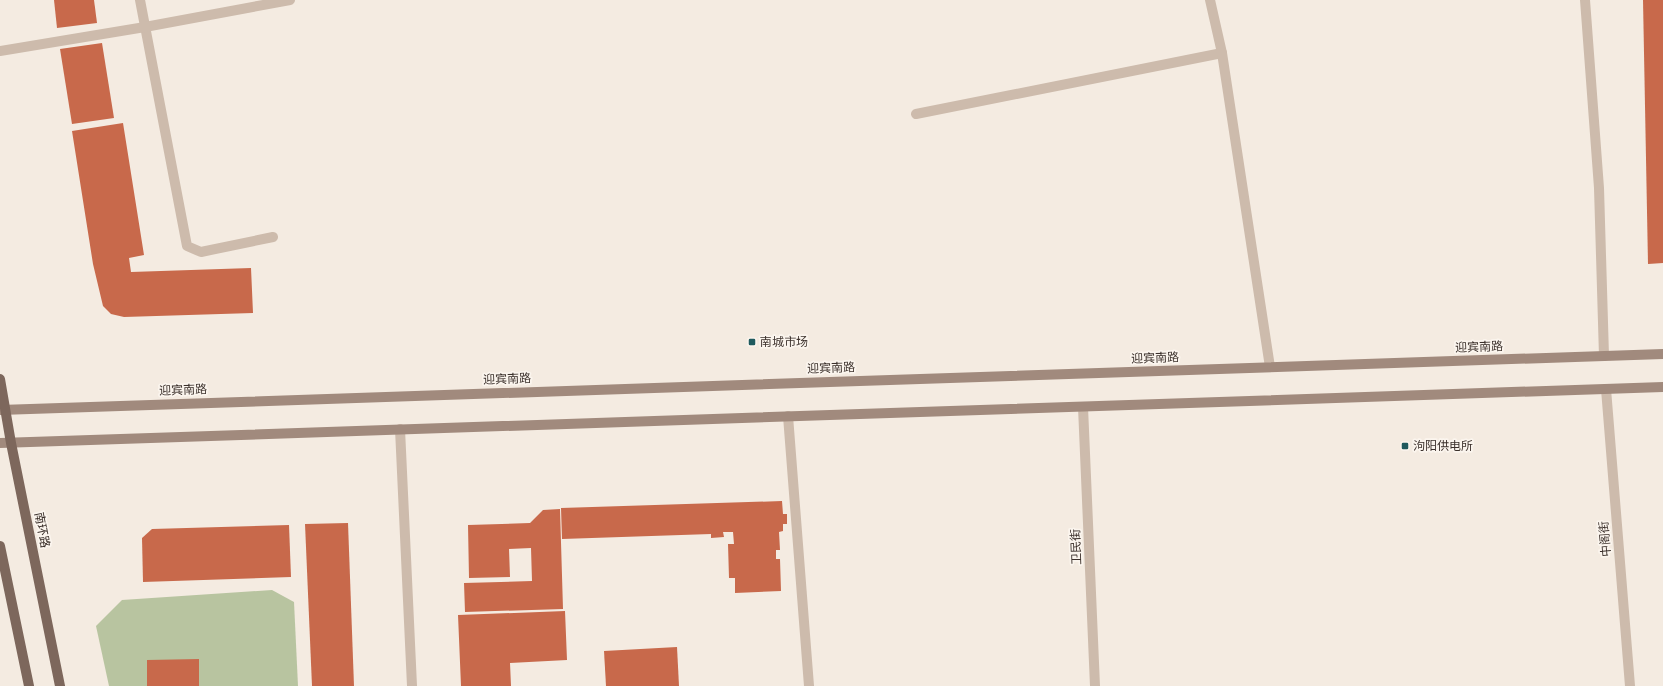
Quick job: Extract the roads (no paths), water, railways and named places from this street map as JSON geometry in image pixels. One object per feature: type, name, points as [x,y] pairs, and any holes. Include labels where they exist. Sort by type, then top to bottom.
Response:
[{"type":"main road","name":"迎宾南路","points":[[3,410],[1663,354]]},
{"type":"main road","name":"南环路","points":[[0,379],[3,410],[60,686]]},
{"type":"main road","points":[[0,443],[1663,387]]},
{"type":"main road","points":[[0,546],[29,686]]},
{"type":"street","points":[[140,0],[187,246],[202,252],[273,237]]},
{"type":"street","points":[[0,50],[145,27],[290,0]]},
{"type":"street","points":[[1210,0],[1222,53],[1270,367]]},
{"type":"street","points":[[1584,0],[1599,188],[1604,356]]},
{"type":"street","points":[[916,114],[1222,53]]},
{"type":"street","name":"中阁街","points":[[1606,389],[1630,686]]},
{"type":"street","name":"卫民街","points":[[1082,407],[1095,686]]},
{"type":"street","points":[[788,416],[810,686]]},
{"type":"street","points":[[400,429],[412,686]]},
{"type":"place","name":"南城市场","points":[[752,342]]},
{"type":"place","name":"泃阳供电所","points":[[1405,446]]}]
